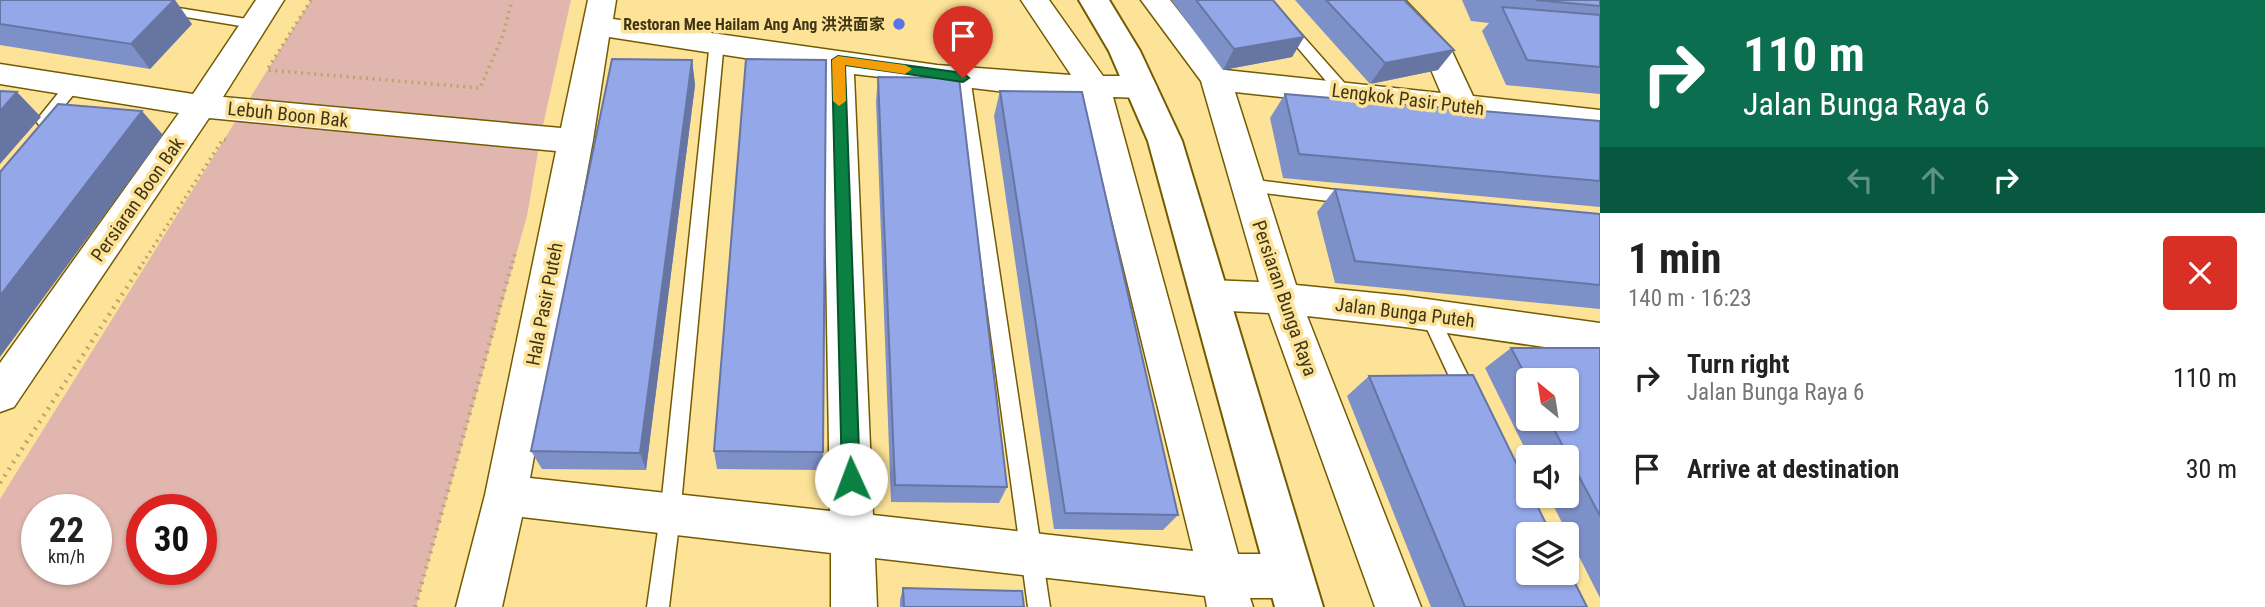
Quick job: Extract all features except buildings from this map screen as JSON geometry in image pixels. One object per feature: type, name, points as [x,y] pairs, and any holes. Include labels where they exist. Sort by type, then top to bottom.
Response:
[{"type":"street","points":[[1035,0],[1095,88],[1227,592]]},
{"type":"street","points":[[506,495],[670,516],[1031,555],[1227,592],[1295,592],[1165,141],[1142,87],[1109,22],[1094,0]]},
{"type":"street","name":"Persiaran Bunga Raya","points":[[1155,0],[1216,79],[1282,298],[1398,607]]},
{"type":"street","points":[[1389,0],[1439,54],[1462,106]]},
{"type":"street","name":"Persiaran Boon Bak","points":[[0,395],[201,106],[261,12]]},
{"type":"street","points":[[600,13],[717,41],[963,78],[1095,88],[1142,87]]},
{"type":"street","name":"Hala Pasir Puteh","points":[[479,607],[506,495],[600,13]]},
{"type":"street","points":[[838,60],[854,607]]},
{"type":"street","name":"Lebuh Boon Bak","points":[[0,74],[201,106],[536,139],[577,140]]},
{"type":"street","name":"Lengkok Pasir Puteh","points":[[1216,79],[1600,121]]},
{"type":"street","name":"Jalan Bunga Puteh","points":[[1209,295],[1282,298],[1429,314],[1600,339]]},
{"type":"lane","points":[[1264,0],[1343,92]]},
{"type":"lane","points":[[144,7],[261,12]]},
{"type":"lane","points":[[658,607],[670,516],[717,41]]},
{"type":"lane","points":[[963,78],[1039,607]]},
{"type":"lane","points":[[32,136],[73,86]]},
{"type":"lane","points":[[1248,185],[1370,200]]},
{"type":"lane","points":[[1429,314],[1475,412]]},
{"type":"path","points":[[311,0],[267,70],[480,88],[503,34],[512,0]]},
{"type":"path","points":[[0,483],[223,139]]},
{"type":"path","points":[[415,607],[517,243]]},
{"type":"shaded area","points":[[311,0],[571,0],[541,134],[527,216],[416,607],[0,607],[0,499]]},
{"type":"slow traffic","points":[[839,101],[838,60],[905,69]]},
{"type":"place","name":"Restoran Mee Hailam Ang Ang 洪洪面家","points":[[899,24]]},
{"type":"route","points":[[851,479],[838,60],[963,78]]}]
